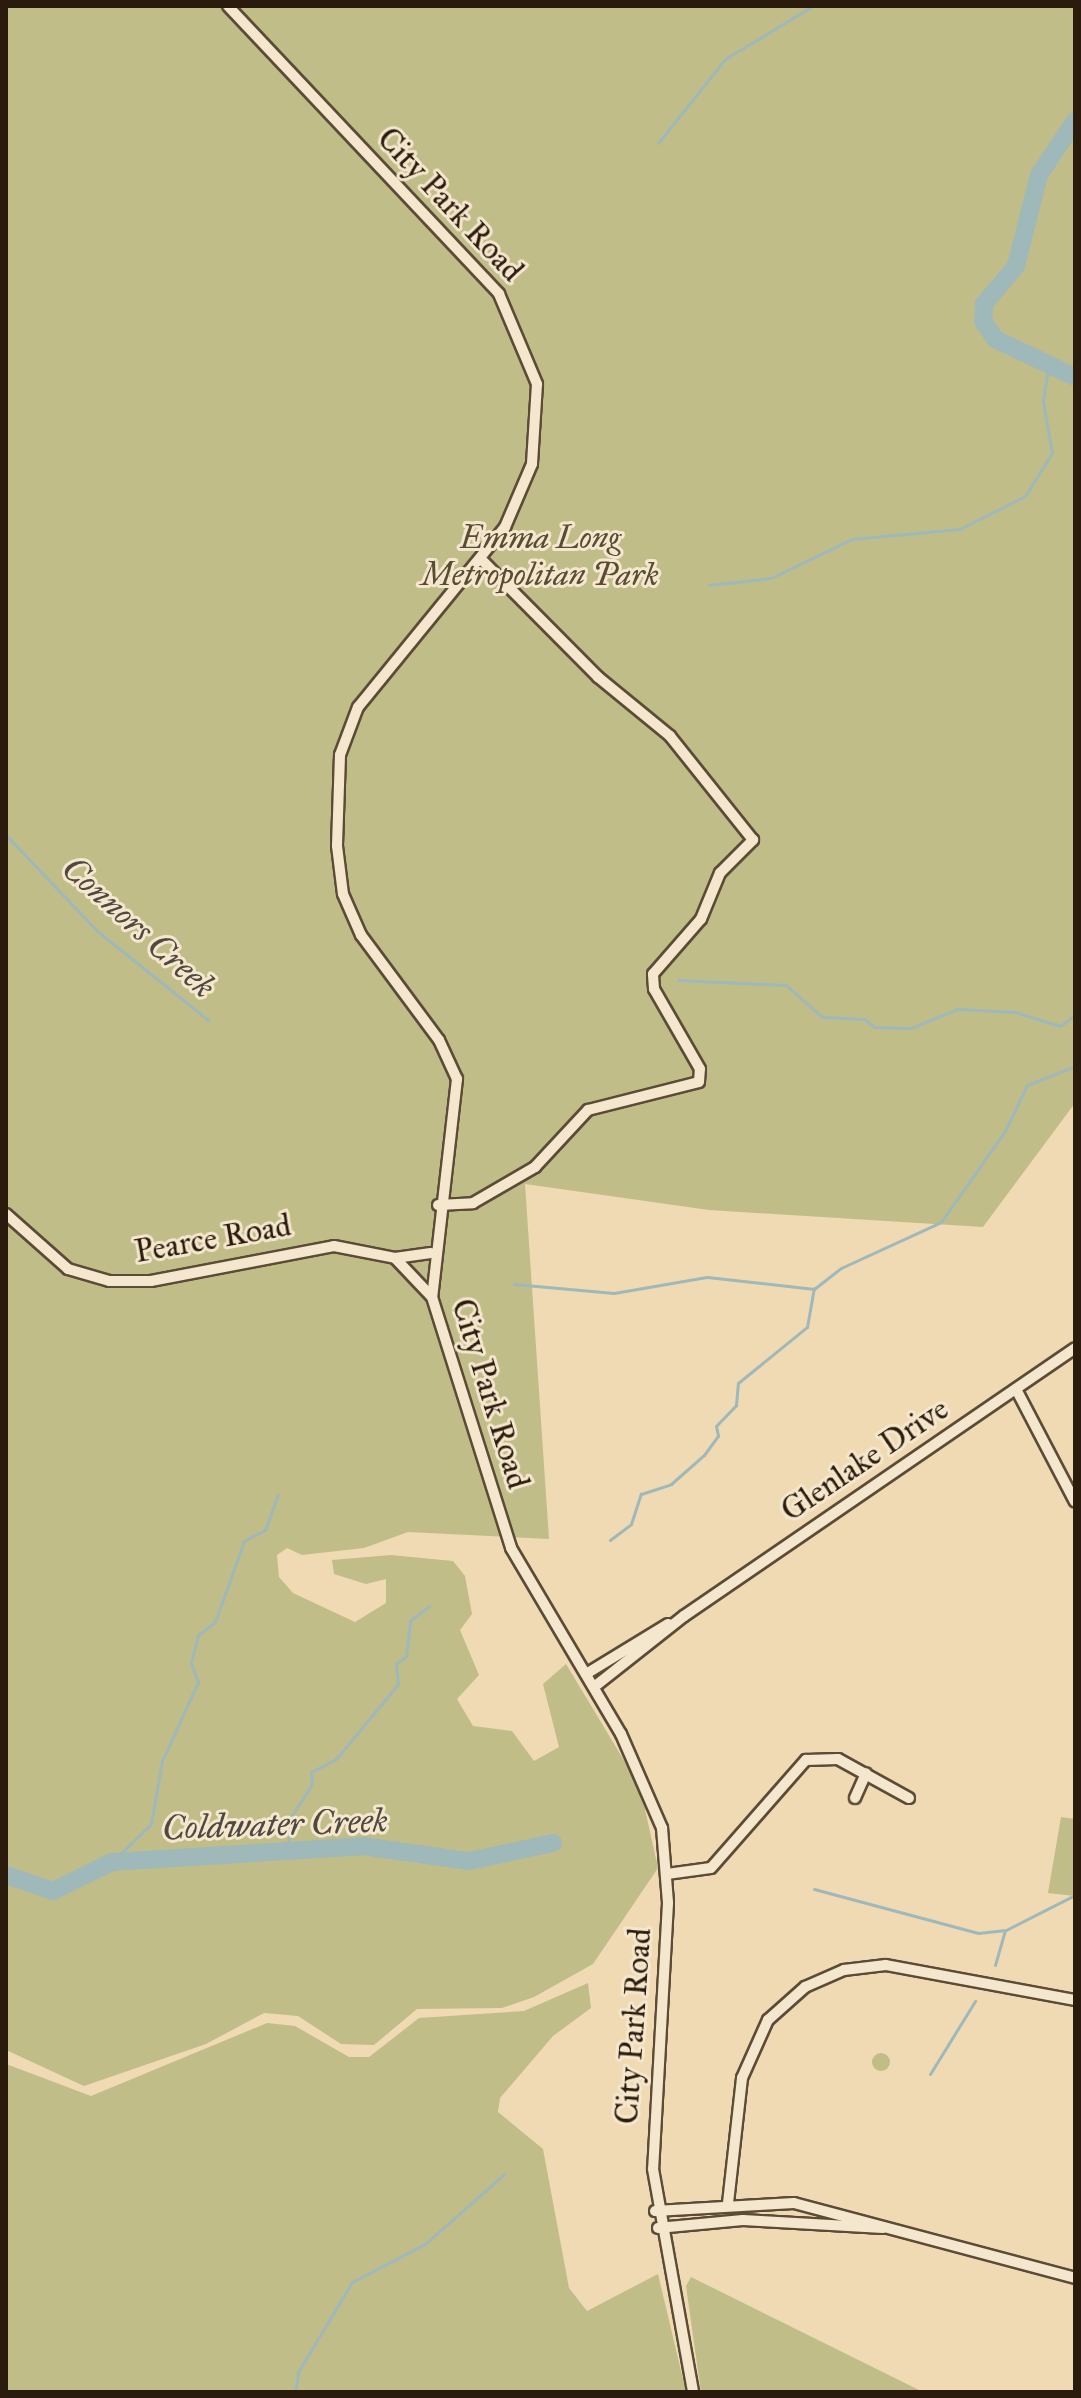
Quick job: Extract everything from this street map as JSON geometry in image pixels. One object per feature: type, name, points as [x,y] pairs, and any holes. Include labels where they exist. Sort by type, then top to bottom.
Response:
[{"type":"street","name":"City Park Road","points":[[228,6],[499,294],[521,330],[537,384],[537,442],[516,505],[483,561],[358,707],[337,777],[339,875],[351,915],[439,1040],[457,1079],[431,1253],[432,1297],[511,1548],[594,1687],[648,1787],[667,1874],[655,2211],[693,2392]]},
{"type":"street","points":[[438,1205],[473,1203],[535,1167],[588,1110],[699,1082],[700,1069],[654,989],[653,974],[701,919],[720,873],[753,840],[670,736],[598,677],[483,561]]},
{"type":"street","name":"Pearce Road","points":[[6,1214],[68,1269],[109,1281],[151,1281],[334,1246],[395,1258],[431,1253]]},
{"type":"street","points":[[395,1258],[432,1297]]},
{"type":"street","name":"Glenlake Drive","points":[[586,1674],[684,1616],[1075,1348]]},
{"type":"street","points":[[1016,1389],[1075,1502]]},
{"type":"street","name":"Glenlake Drive","points":[[594,1687],[684,1616]]},
{"type":"street","points":[[667,1874],[711,1868],[806,1760],[838,1759],[909,1798]]},
{"type":"street","points":[[855,1798],[866,1773]]},
{"type":"street","points":[[728,2203],[742,2078],[768,2020],[805,1987],[844,1970],[886,1965],[1075,2000]]},
{"type":"street","points":[[655,2211],[728,2203],[794,2203],[909,2230],[1075,2278]]},
{"type":"street","points":[[658,2228],[743,2220],[909,2230]]},
{"type":"green space","name":"Emma Long Metropolitan Park","points":[[6,6],[1075,6],[1075,1103],[983,1227],[709,1210],[525,1184],[549,1539],[408,1532],[364,1548],[302,1555],[287,1548],[277,1555],[279,1577],[293,1593],[355,1622],[386,1603],[386,1579],[366,1584],[334,1574],[332,1560],[391,1555],[453,1561],[465,1576],[472,1614],[460,1630],[479,1675],[457,1699],[473,1726],[512,1731],[534,1761],[559,1747],[543,1684],[566,1664],[640,1787],[658,1868],[593,1964],[534,1997],[502,2008],[417,2009],[374,2045],[341,2044],[298,2016],[264,2013],[206,2044],[84,2086],[6,2050]]},
{"type":"green space","points":[[1061,1817],[1075,1819],[1075,1896],[1048,1893]]},
{"type":"green space","points":[[588,1983],[591,2008],[553,2036],[500,2098],[498,2112],[543,2149],[569,2288],[587,2311],[658,2274],[686,2392],[6,2392],[6,2064],[91,2096],[267,2023],[295,2026],[349,2057],[369,2057],[419,2018],[524,2011]]},
{"type":"green space","points":[[877,2053],[885,2053],[890,2062],[888,2069],[877,2071],[872,2066],[872,2058]]},
{"type":"green space","points":[[691,2277],[923,2392],[701,2392],[686,2286]]},
{"type":"waterway","points":[[658,143],[725,59],[813,6]]},
{"type":"waterway","points":[[1075,121],[1039,175],[1016,266],[984,304],[983,321],[995,339],[1075,377]]},
{"type":"waterway","points":[[709,585],[771,578],[852,539],[960,529],[1025,496],[1052,453],[1043,402],[1048,365]]},
{"type":"waterway","name":"Connors Creek","points":[[6,835],[96,930],[208,1020]]},
{"type":"waterway","points":[[678,980],[786,985],[822,1017],[864,1019],[874,1027],[911,1028],[957,1009],[1015,1012],[1060,1026],[1075,1015]]},
{"type":"waterway","points":[[610,1540],[631,1524],[641,1494],[671,1484],[704,1455],[718,1436],[716,1426],[736,1405],[738,1383],[807,1327],[814,1289],[841,1268],[941,1222],[1005,1131],[1027,1085],[1075,1066]]},
{"type":"waterway","points":[[514,1284],[614,1293],[707,1277],[814,1289]]},
{"type":"waterway","points":[[112,1862],[151,1824],[162,1761],[198,1682],[191,1663],[198,1635],[215,1622],[244,1541],[265,1530],[278,1494]]},
{"type":"waterway","points":[[288,1851],[289,1820],[312,1784],[311,1772],[336,1759],[398,1684],[396,1664],[406,1656],[410,1621],[429,1606]]},
{"type":"waterway","name":"Coldwater Creek","points":[[6,1875],[53,1891],[112,1862],[363,1846],[469,1861],[553,1843]]},
{"type":"waterway","points":[[814,1889],[978,1933],[1006,1930],[1075,1895]]},
{"type":"waterway","points":[[995,1965],[1005,1931]]},
{"type":"waterway","points":[[930,2074],[975,2001]]},
{"type":"waterway","points":[[295,2392],[298,2372],[352,2282],[425,2244],[504,2174]]},
{"type":"waterway","points":[[436,2392],[477,2392]]}]
